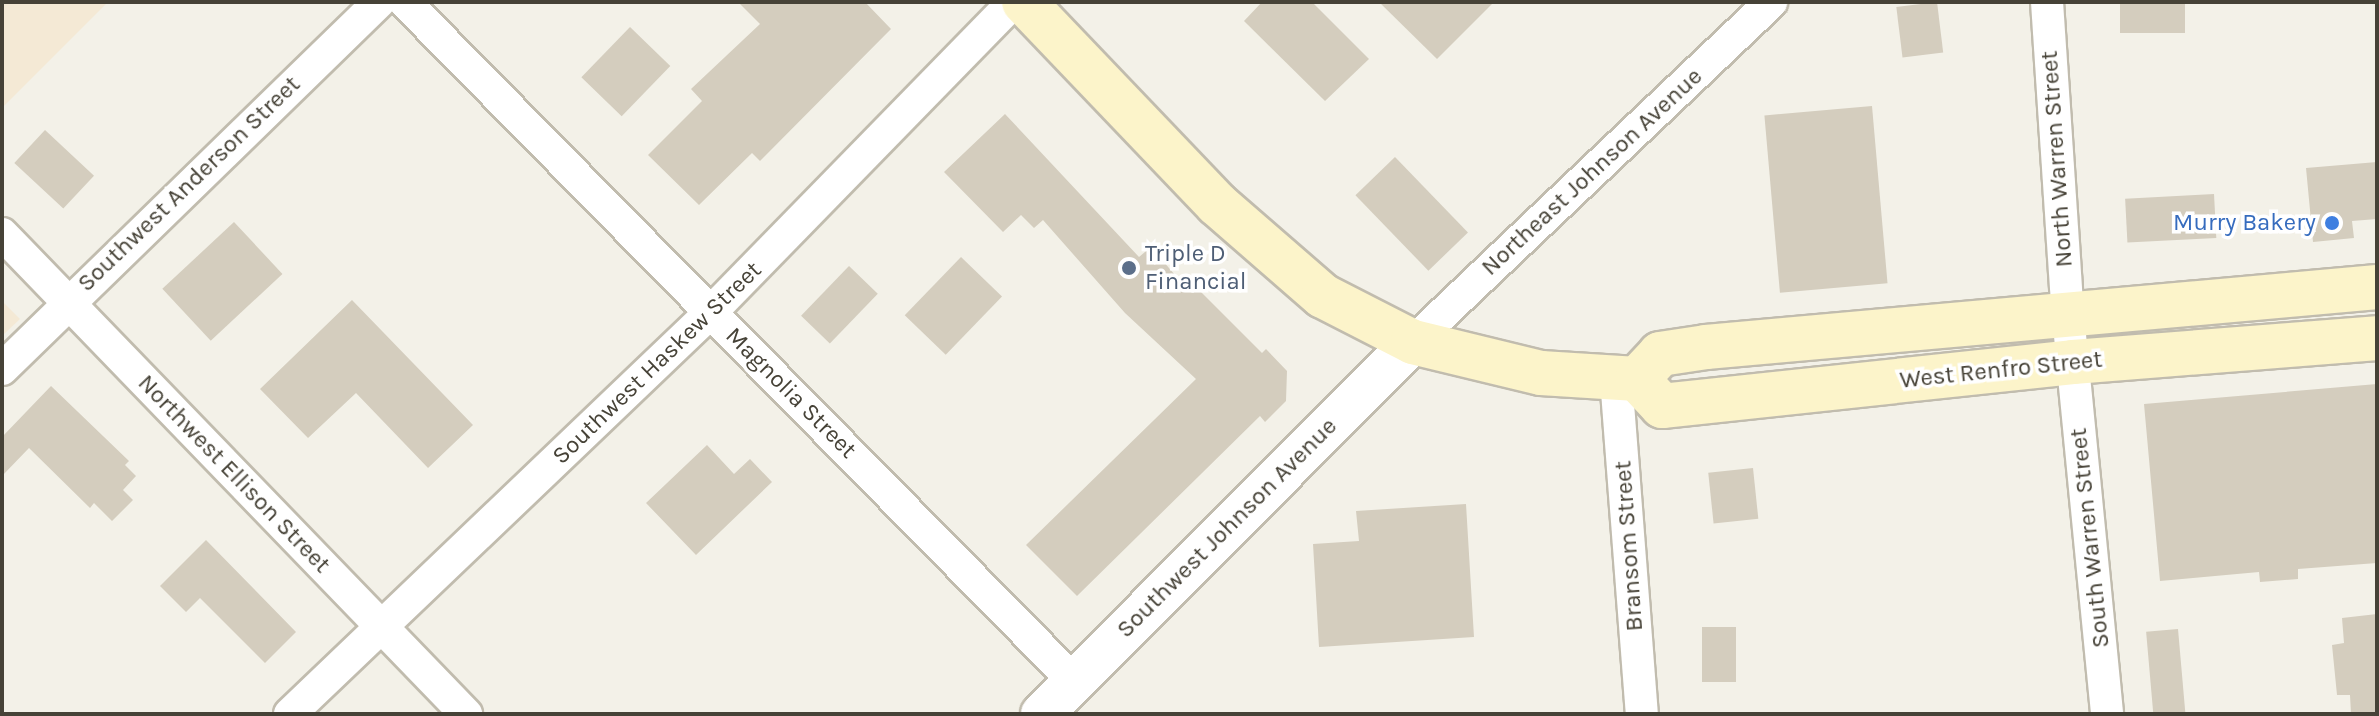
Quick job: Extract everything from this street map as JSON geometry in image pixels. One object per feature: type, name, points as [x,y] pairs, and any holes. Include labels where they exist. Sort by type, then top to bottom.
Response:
[{"type":"main road","points":[[1024,2],[1217,204],[1323,296],[1413,342],[1541,373],[1626,379]]},
{"type":"main road","name":"West Renfro Street","points":[[2377,287],[1660,354],[1626,379],[1662,406],[2073,362],[2377,338]]},
{"type":"street","name":"Southwest Anderson Street","points":[[2,369],[69,300],[379,2]]},
{"type":"street","name":"Magnolia Street","points":[[405,2],[1074,681]]},
{"type":"street","name":"Southwest Haskew Street","points":[[290,714],[711,312],[1013,2]]},
{"type":"street","name":"Northeast Johnson Avenue","points":[[1413,342],[1771,2]]},
{"type":"street","name":"North Warren Street","points":[[2047,2],[2073,362]]},
{"type":"street","name":"Northwest Ellison Street","points":[[2,234],[466,714]]},
{"type":"street","name":"Southwest Johnson Avenue","points":[[1042,714],[1413,342]]},
{"type":"street","name":"South Warren Street","points":[[2073,362],[2107,714]]},
{"type":"street","name":"Bransom Street","points":[[1626,379],[1642,714]]},
{"type":"shaded area","points":[[2,2],[108,2],[2,108]]},
{"type":"shaded area","points":[[2,301],[20,319],[2,336]]},
{"type":"building","points":[[738,2],[865,2],[891,29],[760,161],[752,153],[699,205],[648,155],[702,101],[691,89],[760,24]]},
{"type":"building","points":[[1262,2],[1312,2],[1369,59],[1325,101],[1244,21]]},
{"type":"building","points":[[1379,2],[1494,2],[1437,59]]},
{"type":"building","points":[[1937,2],[1943,53],[1903,58],[1896,7]]},
{"type":"building","points":[[2120,2],[2185,2],[2185,33],[2120,33]]},
{"type":"building","points":[[630,27],[670,66],[622,116],[581,77]]},
{"type":"building","points":[[1872,106],[1888,283],[1780,293],[1764,115]]},
{"type":"building","points":[[1005,114],[1139,257],[1151,247],[1181,282],[1186,277],[1262,353],[1266,349],[1287,371],[1286,401],[1265,422],[1260,416],[1077,596],[1026,545],[1196,379],[1125,313],[1043,220],[1034,228],[1021,215],[1003,232],[944,172]]},
{"type":"building","points":[[45,130],[94,176],[63,209],[14,163]]},
{"type":"building","points":[[1395,157],[1468,233],[1428,271],[1355,195]]},
{"type":"building","points":[[2377,162],[2377,219],[2352,221],[2354,238],[2313,242],[2306,168]]},
{"type":"building","points":[[2214,194],[2216,238],[2127,243],[2125,199]]},
{"type":"building","points":[[234,222],[282,274],[211,341],[162,289]]},
{"type":"building","points":[[961,257],[1002,297],[946,355],[905,315]]},
{"type":"building","points":[[849,266],[878,294],[830,343],[801,316]]},
{"type":"building","points":[[352,300],[473,425],[428,468],[356,393],[308,438],[260,389]]},
{"type":"building","points":[[2377,384],[2377,563],[2298,569],[2298,579],[2260,582],[2259,572],[2160,581],[2144,404]]},
{"type":"building","points":[[51,386],[129,461],[125,465],[136,476],[123,490],[133,500],[112,521],[94,503],[90,508],[29,448],[2,476],[2,437]]},
{"type":"building","points":[[707,445],[734,474],[750,459],[772,482],[696,555],[646,503]]},
{"type":"building","points":[[1753,468],[1758,519],[1714,523],[1708,473]]},
{"type":"building","points":[[1466,504],[1474,637],[1319,647],[1313,544],[1359,541],[1356,511]]},
{"type":"building","points":[[206,540],[296,632],[265,663],[200,598],[186,612],[160,586]]},
{"type":"building","points":[[2377,614],[2377,714],[2351,714],[2350,695],[2337,695],[2332,645],[2344,643],[2342,618]]},
{"type":"building","points":[[1702,627],[1736,627],[1736,682],[1702,682]]},
{"type":"building","points":[[2178,629],[2185,714],[2153,714],[2146,632]]},
{"type":"place","name":"Murry Bakery","points":[[2332,223]]},
{"type":"place","name":"Triple D Financial","points":[[1129,268]]}]
